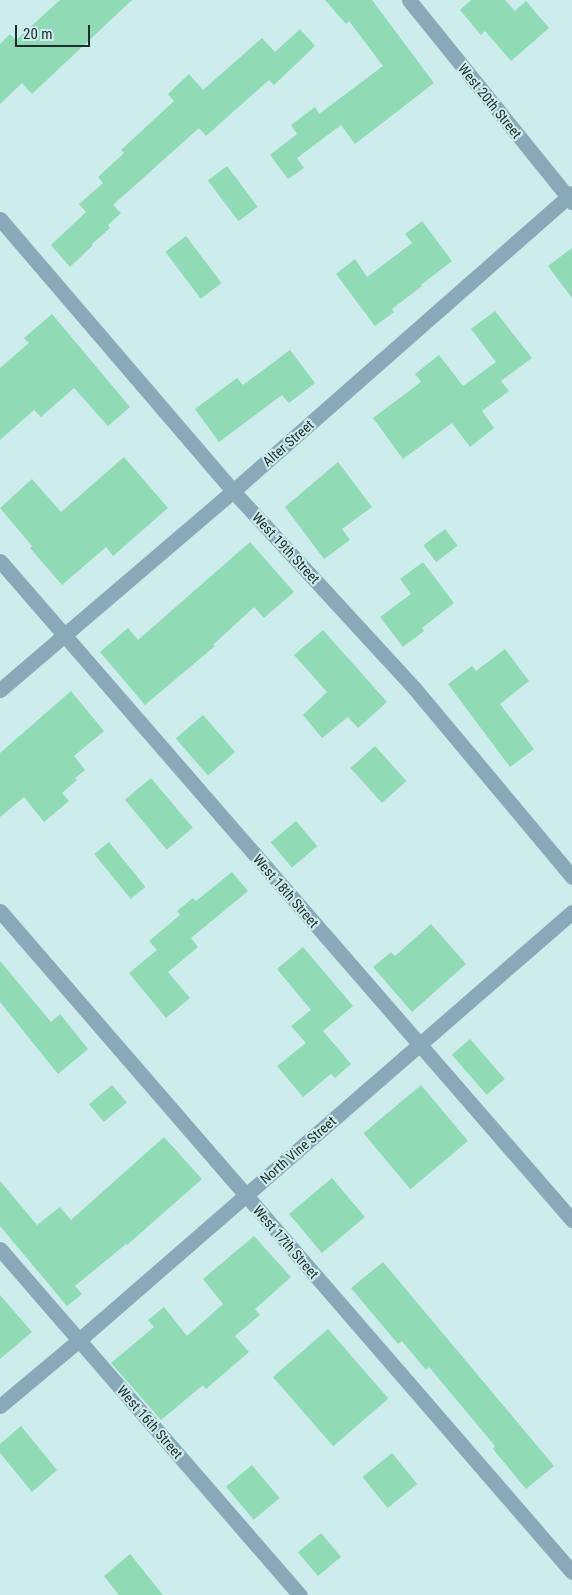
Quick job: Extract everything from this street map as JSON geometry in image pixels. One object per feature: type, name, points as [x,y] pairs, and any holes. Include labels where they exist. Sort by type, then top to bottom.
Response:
[{"type":"street","name":"West 20th Street","points":[[409,0],[570,197]]},
{"type":"street","name":"Alter Street","points":[[0,690],[233,491],[570,197]]},
{"type":"street","name":"West 19th Street","points":[[0,219],[233,491],[415,689],[572,877]]},
{"type":"street","name":"West 18th Street","points":[[0,561],[572,1220]]},
{"type":"street","name":"West 17th Street","points":[[0,911],[572,1572]]},
{"type":"street","name":"North Vine Street","points":[[0,1406],[79,1340],[572,912]]},
{"type":"street","name":"West 16th Street","points":[[0,1249],[300,1595]]},
{"type":"building","points":[[60,0],[132,0],[32,94],[22,83],[0,104],[0,44],[10,34],[16,40]]},
{"type":"building","points":[[325,0],[372,0],[434,83],[355,144],[341,125],[297,158],[304,168],[288,179],[270,155],[297,134],[291,125],[315,107],[319,114],[383,66],[349,21],[346,24]]},
{"type":"building","points":[[471,0],[505,0],[515,11],[526,1],[549,28],[511,61],[485,31],[481,35],[460,10]]},
{"type":"building","points":[[300,29],[315,46],[274,85],[269,80],[206,136],[199,128],[113,205],[121,213],[108,225],[110,228],[70,267],[51,245],[86,212],[79,204],[103,183],[98,177],[124,153],[121,150],[174,101],[168,94],[189,74],[203,90],[262,38],[275,52]]},
{"type":"building","points":[[227,166],[258,207],[239,221],[208,180]]},
{"type":"building","points":[[422,221],[452,261],[392,309],[394,312],[375,326],[336,274],[355,259],[367,277],[412,243],[405,234]]},
{"type":"building","points":[[186,236],[222,283],[201,299],[165,252]]},
{"type":"building","points":[[572,248],[572,298],[548,266]]},
{"type":"building","points":[[495,311],[532,358],[501,381],[509,391],[482,411],[494,428],[470,447],[452,423],[403,459],[373,418],[421,382],[415,374],[439,355],[463,386],[496,362],[471,329]]},
{"type":"building","points":[[52,314],[130,407],[108,426],[74,388],[41,417],[34,410],[0,440],[0,368],[29,343],[24,338]]},
{"type":"building","points":[[290,350],[315,383],[289,403],[282,395],[219,442],[195,409],[237,378],[243,385]]},
{"type":"building","points":[[124,457],[168,508],[113,556],[106,547],[62,585],[30,548],[32,546],[0,508],[32,479],[61,512]]},
{"type":"building","points":[[338,462],[372,507],[342,529],[350,540],[324,559],[285,507]]},
{"type":"building","points":[[445,529],[458,546],[436,562],[423,545]]},
{"type":"building","points":[[250,542],[294,592],[264,618],[254,607],[213,645],[215,646],[145,705],[100,652],[128,628],[138,640]]},
{"type":"building","points":[[423,562],[454,603],[422,628],[424,631],[403,647],[380,617],[411,594],[400,579]]},
{"type":"building","points":[[323,630],[387,702],[358,728],[348,717],[322,738],[303,715],[327,692],[294,655]]},
{"type":"building","points":[[505,649],[529,681],[500,704],[534,749],[510,767],[448,684],[472,666],[476,671]]},
{"type":"building","points":[[71,691],[104,731],[74,756],[85,770],[62,793],[69,801],[44,822],[24,797],[0,817],[0,753]]},
{"type":"building","points":[[203,715],[235,752],[208,776],[176,739]]},
{"type":"building","points":[[375,746],[406,781],[382,803],[350,768]]},
{"type":"building","points":[[151,778],[193,828],[167,850],[125,800]]},
{"type":"building","points":[[296,821],[317,846],[292,867],[271,842]]},
{"type":"building","points":[[109,842],[146,887],[131,899],[94,854]]},
{"type":"building","points":[[232,872],[248,891],[191,938],[198,947],[168,972],[190,998],[166,1018],[129,973],[157,950],[149,941],[180,915],[177,911],[193,898],[196,901]]},
{"type":"building","points":[[431,924],[466,964],[412,1012],[373,967],[391,952],[395,956]]},
{"type":"building","points":[[303,947],[353,1006],[323,1031],[351,1064],[335,1078],[331,1074],[303,1097],[277,1066],[306,1043],[291,1026],[311,1010],[277,969]]},
{"type":"building","points":[[0,961],[51,1022],[60,1014],[88,1049],[58,1074],[0,1002]]},
{"type":"building","points":[[470,1039],[505,1079],[487,1095],[452,1055]]},
{"type":"building","points":[[112,1085],[127,1103],[104,1122],[89,1104]]},
{"type":"building","points":[[421,1085],[468,1141],[410,1189],[364,1133]]},
{"type":"building","points":[[164,1137],[202,1179],[127,1245],[75,1286],[82,1294],[67,1306],[0,1226],[0,1181],[37,1225],[60,1207],[71,1220]]},
{"type":"building","points":[[332,1178],[365,1217],[322,1253],[289,1214]]},
{"type":"building","points":[[254,1236],[291,1277],[255,1309],[260,1315],[235,1336],[249,1352],[206,1389],[203,1385],[161,1420],[111,1363],[154,1327],[148,1320],[164,1307],[187,1336],[223,1304],[203,1279]]},
{"type":"building","points":[[383,1262],[554,1466],[526,1489],[493,1449],[495,1446],[429,1367],[426,1370],[402,1341],[398,1344],[351,1288]]},
{"type":"building","points":[[0,1295],[32,1332],[0,1359]]},
{"type":"building","points":[[328,1329],[388,1398],[333,1446],[273,1377]]},
{"type":"building","points":[[21,1426],[57,1470],[32,1492],[0,1453],[0,1444]]},
{"type":"building","points":[[392,1453],[417,1484],[388,1508],[362,1477]]},
{"type":"building","points":[[252,1465],[280,1498],[254,1520],[226,1487]]},
{"type":"building","points":[[321,1533],[341,1557],[318,1576],[298,1552]]},
{"type":"building","points":[[130,1554],[163,1595],[119,1595],[104,1576]]}]
